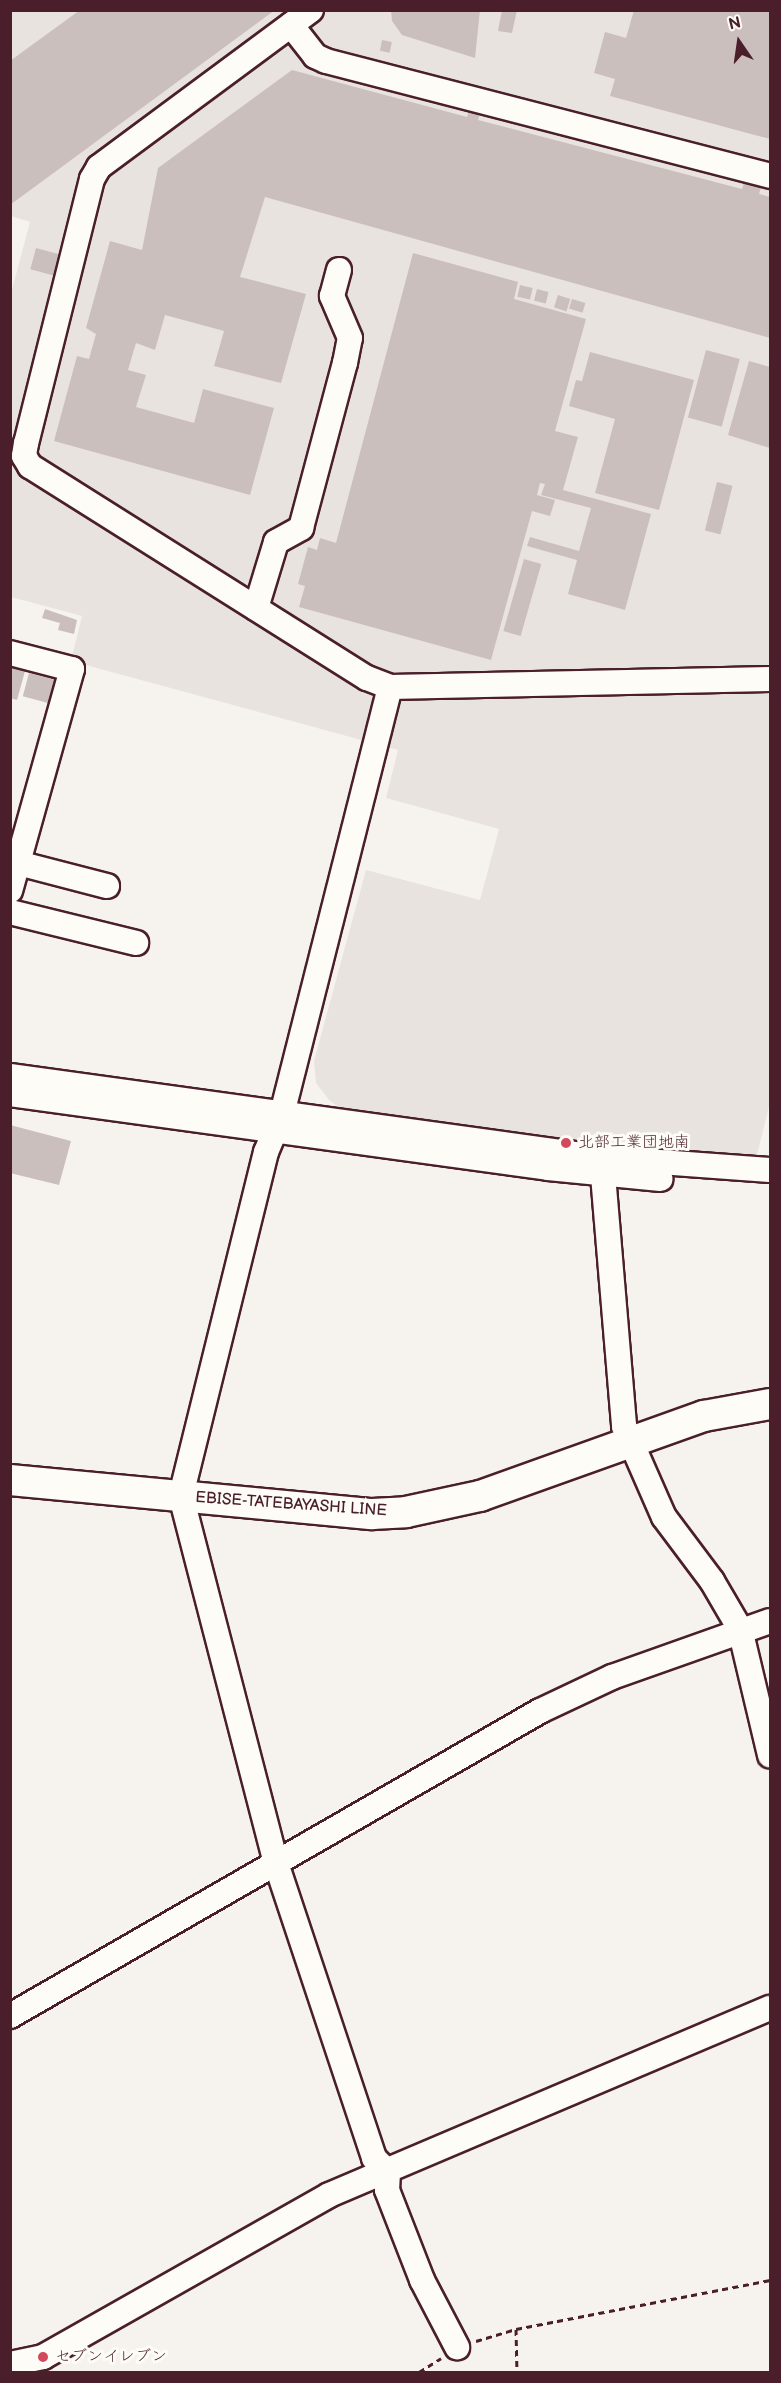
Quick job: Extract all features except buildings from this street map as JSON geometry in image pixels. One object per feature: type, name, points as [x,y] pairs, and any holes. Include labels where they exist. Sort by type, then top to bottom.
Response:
[{"type":"main road","name":"EBISE-TATEBAYASHI LINE","points":[[10,1480],[372,1514],[406,1512],[480,1496],[704,1416],[771,1404]]},
{"type":"street","points":[[311,10],[99,167],[92,178],[24,456],[30,466],[109,518],[367,678],[390,687],[771,679]]},
{"type":"street","points":[[291,25],[315,56],[326,61],[771,176]]},
{"type":"street","points":[[256,608],[276,542],[301,528],[345,363],[350,338],[332,296],[339,270]]},
{"type":"street","points":[[10,653],[72,669],[10,891]]},
{"type":"street","points":[[390,687],[279,1123],[266,1152],[182,1483],[181,1496],[277,1866],[374,2158],[388,2172],[387,2190],[418,2270],[457,2347]]},
{"type":"street","points":[[18,863],[107,886]]},
{"type":"street","points":[[10,912],[136,943]]},
{"type":"street","points":[[10,1076],[279,1123]]},
{"type":"street","points":[[10,1094],[279,1123],[771,1187]]},
{"type":"street","points":[[604,1166],[771,1170]]},
{"type":"street","points":[[604,1166],[629,1442],[664,1517],[712,1581],[740,1629],[771,1755]]},
{"type":"street","points":[[10,2016],[140,1944],[199,1904],[277,1866],[540,1712],[612,1677],[740,1629],[771,1622]]},
{"type":"street","points":[[10,2364],[43,2357],[329,2194],[388,2172],[771,2008]]},
{"type":"path","points":[[457,2347],[516,2329],[771,2280]]},
{"type":"path","points":[[516,2329],[517,2373]]},
{"type":"shaded area","points":[[10,11],[770,11],[770,1103],[757,1155],[614,1147],[347,1113],[329,1100],[316,1083],[314,1061],[366,870],[480,900],[499,829],[386,798],[398,750],[71,661],[82,616],[11,597],[11,293],[30,222],[11,216]]},
{"type":"place","name":"北部工業団地南","points":[[566,1143]]},
{"type":"place","name":"セブンイレブン","points":[[43,2357]]}]
